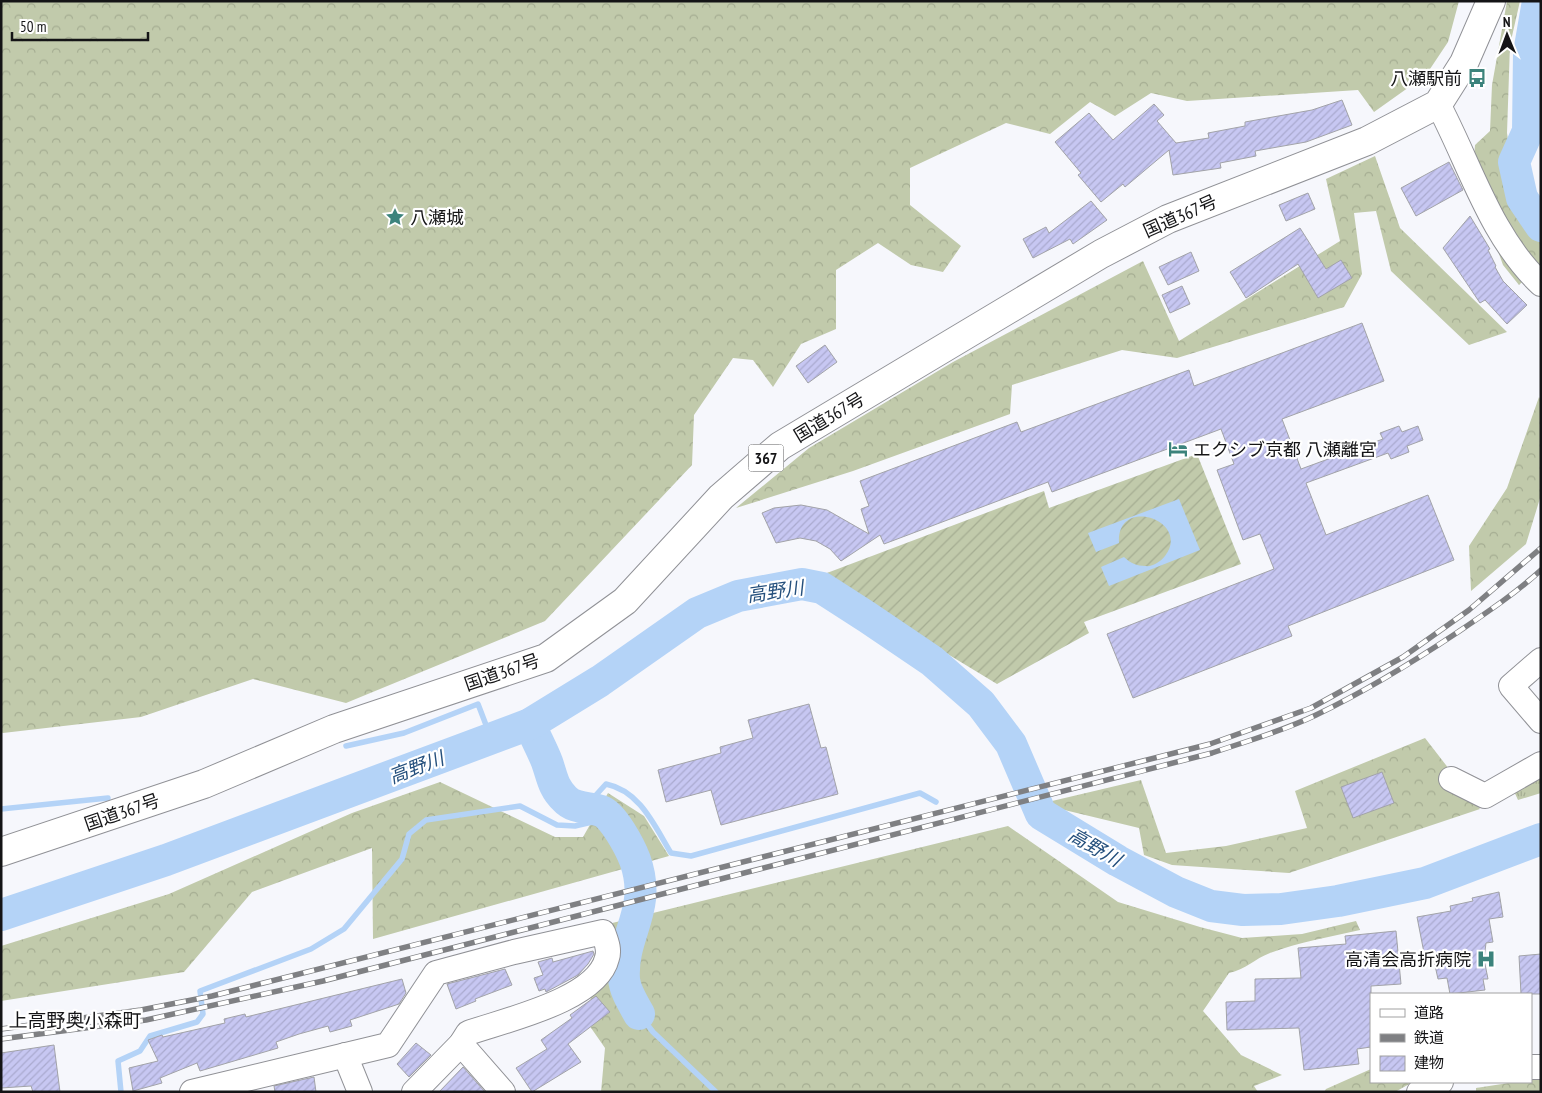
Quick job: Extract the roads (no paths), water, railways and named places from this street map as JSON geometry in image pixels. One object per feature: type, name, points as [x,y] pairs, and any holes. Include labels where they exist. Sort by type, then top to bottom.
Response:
[{"type":"highway","points":[[1438,104],[1464,63],[1491,1]]},
{"type":"highway","name":"国道367号","points":[[1,852],[204,784],[334,729],[546,658],[625,601],[721,496],[780,446],[1134,236],[1168,219],[1367,141],[1438,104]]},
{"type":"street","points":[[1438,104],[1499,230],[1522,266],[1541,284]]},
{"type":"street","points":[[1541,660],[1511,686],[1541,721]]},
{"type":"street","points":[[1451,779],[1485,796],[1541,764]]},
{"type":"street","points":[[192,1092],[388,1045],[436,973],[514,952],[603,932],[608,949],[608,957],[605,966],[592,983],[573,996],[468,1033],[461,1044],[414,1092]]},
{"type":"street","points":[[461,1044],[503,1092]]},
{"type":"street","points":[[345,1055],[357,1090]]},
{"type":"street","points":[[1419,1092],[1439,1083]]},
{"type":"water","points":[[1179,499],[1200,550],[1109,586],[1101,567],[1124,557],[1139,565],[1151,566],[1156,564],[1165,556],[1171,543],[1169,532],[1162,523],[1151,518],[1139,517],[1129,520],[1121,528],[1119,543],[1096,552],[1088,533]]},
{"type":"waterway","name":"高野川","points":[[1538,1],[1529,53],[1528,131],[1514,162],[1522,198],[1541,226]]},
{"type":"waterway","name":"高野川","points":[[1,915],[166,860],[530,724],[600,681],[697,613],[738,596],[802,584],[822,588],[867,617],[932,661],[981,704],[1011,744],[1041,814],[1118,861],[1176,892],[1211,906],[1243,910],[1281,909],[1338,901],[1425,883],[1541,839]]},
{"type":"waterway","points":[[346,746],[404,733],[478,704],[491,738]]},
{"type":"waterway","points":[[530,724],[545,757],[555,786],[561,795],[573,805],[601,811],[606,814],[621,832],[635,860],[640,878],[639,908],[627,948],[624,963],[624,979],[639,1014]]},
{"type":"waterway","points":[[121,1092],[118,1061],[140,1051],[150,1036],[197,1022],[203,1014],[200,991],[311,949],[344,929],[402,859],[409,834],[426,820],[520,806],[557,825],[575,826],[592,822],[596,795],[606,784],[618,788],[637,802],[652,821],[671,853],[691,856],[920,793],[936,802]]},
{"type":"waterway","points":[[1,809],[108,798]]},
{"type":"waterway","points":[[639,1014],[653,1032],[716,1092]]},
{"type":"railway","points":[[1,1029],[141,1010],[212,996],[1210,744],[1311,708],[1403,657],[1469,610],[1541,548]]},
{"type":"railway","points":[[1,1039],[146,1020],[323,981],[1212,753],[1303,721],[1371,686],[1479,618],[1541,570]]},
{"type":"place","name":"八瀬駅前","points":[[1477,78]]},
{"type":"place","name":"八瀬城","points":[[395,217]]},
{"type":"place","name":"エクシブ京都 八瀬離宮","points":[[1178,449]]},
{"type":"place","name":"高清会高折病院","points":[[1486,959]]},
{"type":"district","name":"上高野奥小森町","points":[[75,1020]]}]
